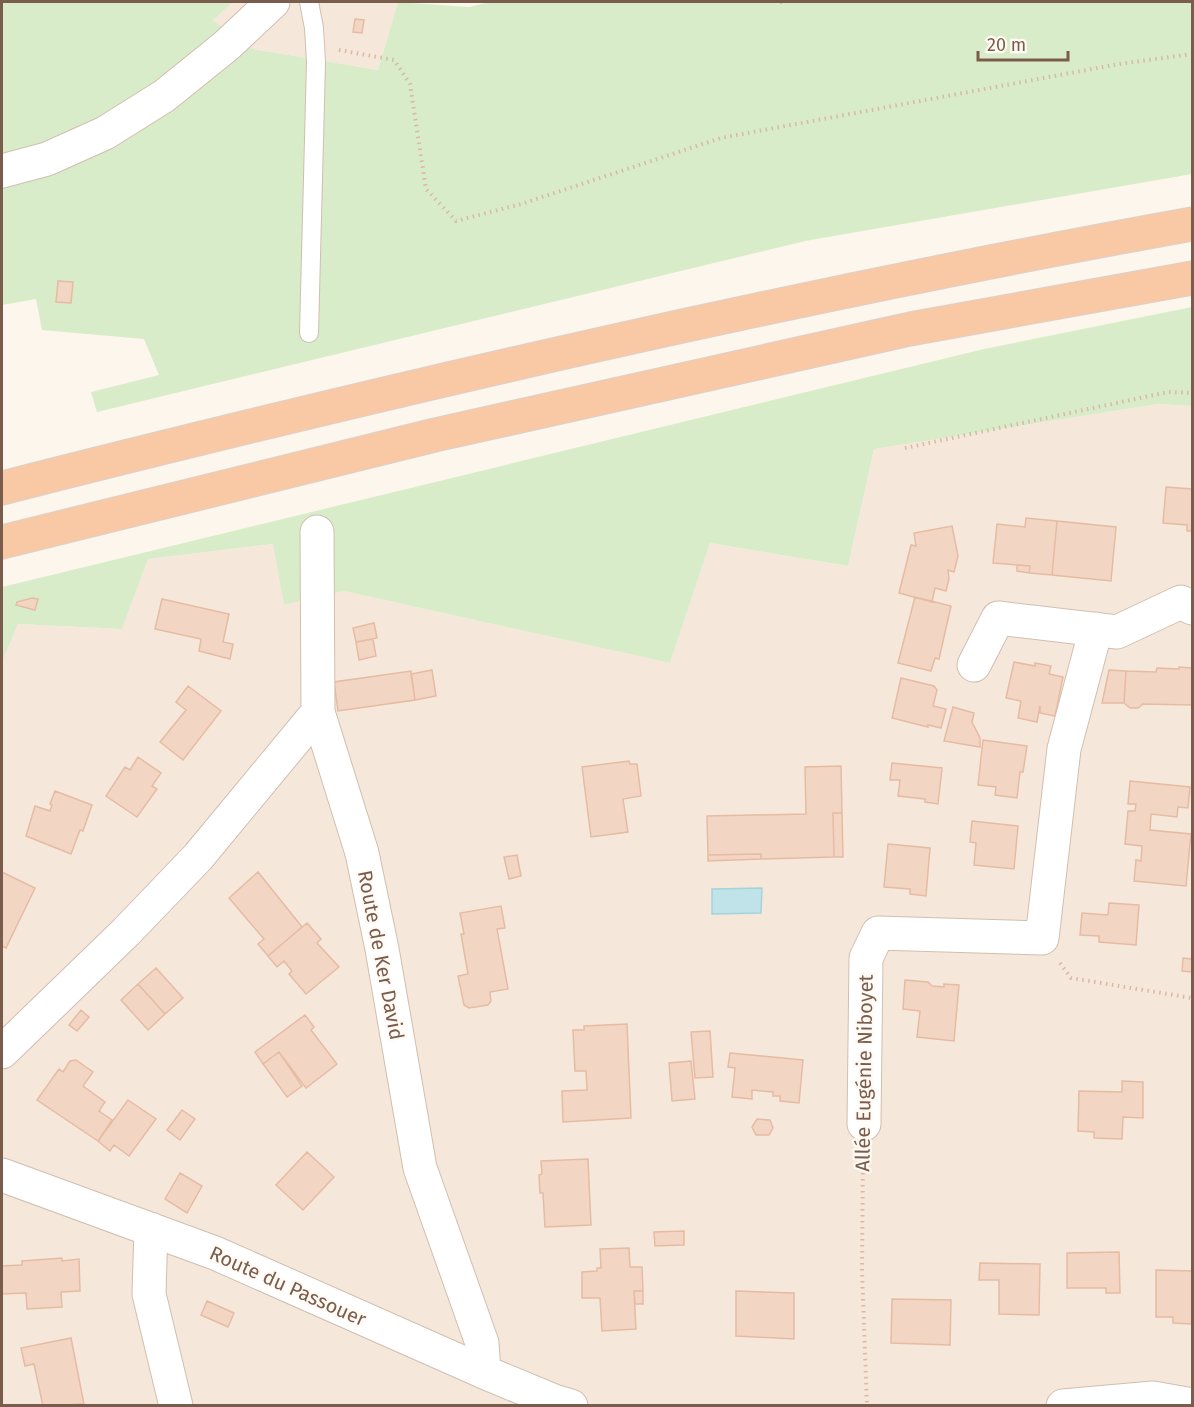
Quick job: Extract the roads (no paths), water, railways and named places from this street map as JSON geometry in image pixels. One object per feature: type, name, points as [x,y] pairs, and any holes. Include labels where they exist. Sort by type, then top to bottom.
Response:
[{"type":"highway","points":[[2,488],[194,440],[688,324],[1006,258],[1192,224]]},
{"type":"highway","points":[[2,542],[435,435],[899,332],[1192,278]]},
{"type":"street","points":[[2,171],[47,159],[105,133],[155,102],[226,46],[273,2]]},
{"type":"street","name":"Route de Ker David","points":[[317,532],[318,712],[362,853],[382,950],[420,1168],[482,1343],[484,1372]]},
{"type":"street","points":[[974,665],[998,618],[1117,633],[1181,602],[1192,608]]},
{"type":"street","name":"Allée Eugénie Niboyet","points":[[864,1124],[866,958],[878,933],[1042,938],[1064,749],[1096,629]]},
{"type":"street","points":[[2,1052],[126,932],[198,857],[318,712]]},
{"type":"street","name":"Route du Passouer","points":[[2,1175],[214,1253],[484,1372],[571,1406]]},
{"type":"street","points":[[152,1229],[149,1294],[176,1406]]},
{"type":"street","points":[[1063,1406],[1153,1398],[1192,1404]]},
{"type":"lane","points":[[309,2],[314,28],[316,62],[309,333]]},
{"type":"water","points":[[762,888],[761,913],[712,914],[712,889]]}]
